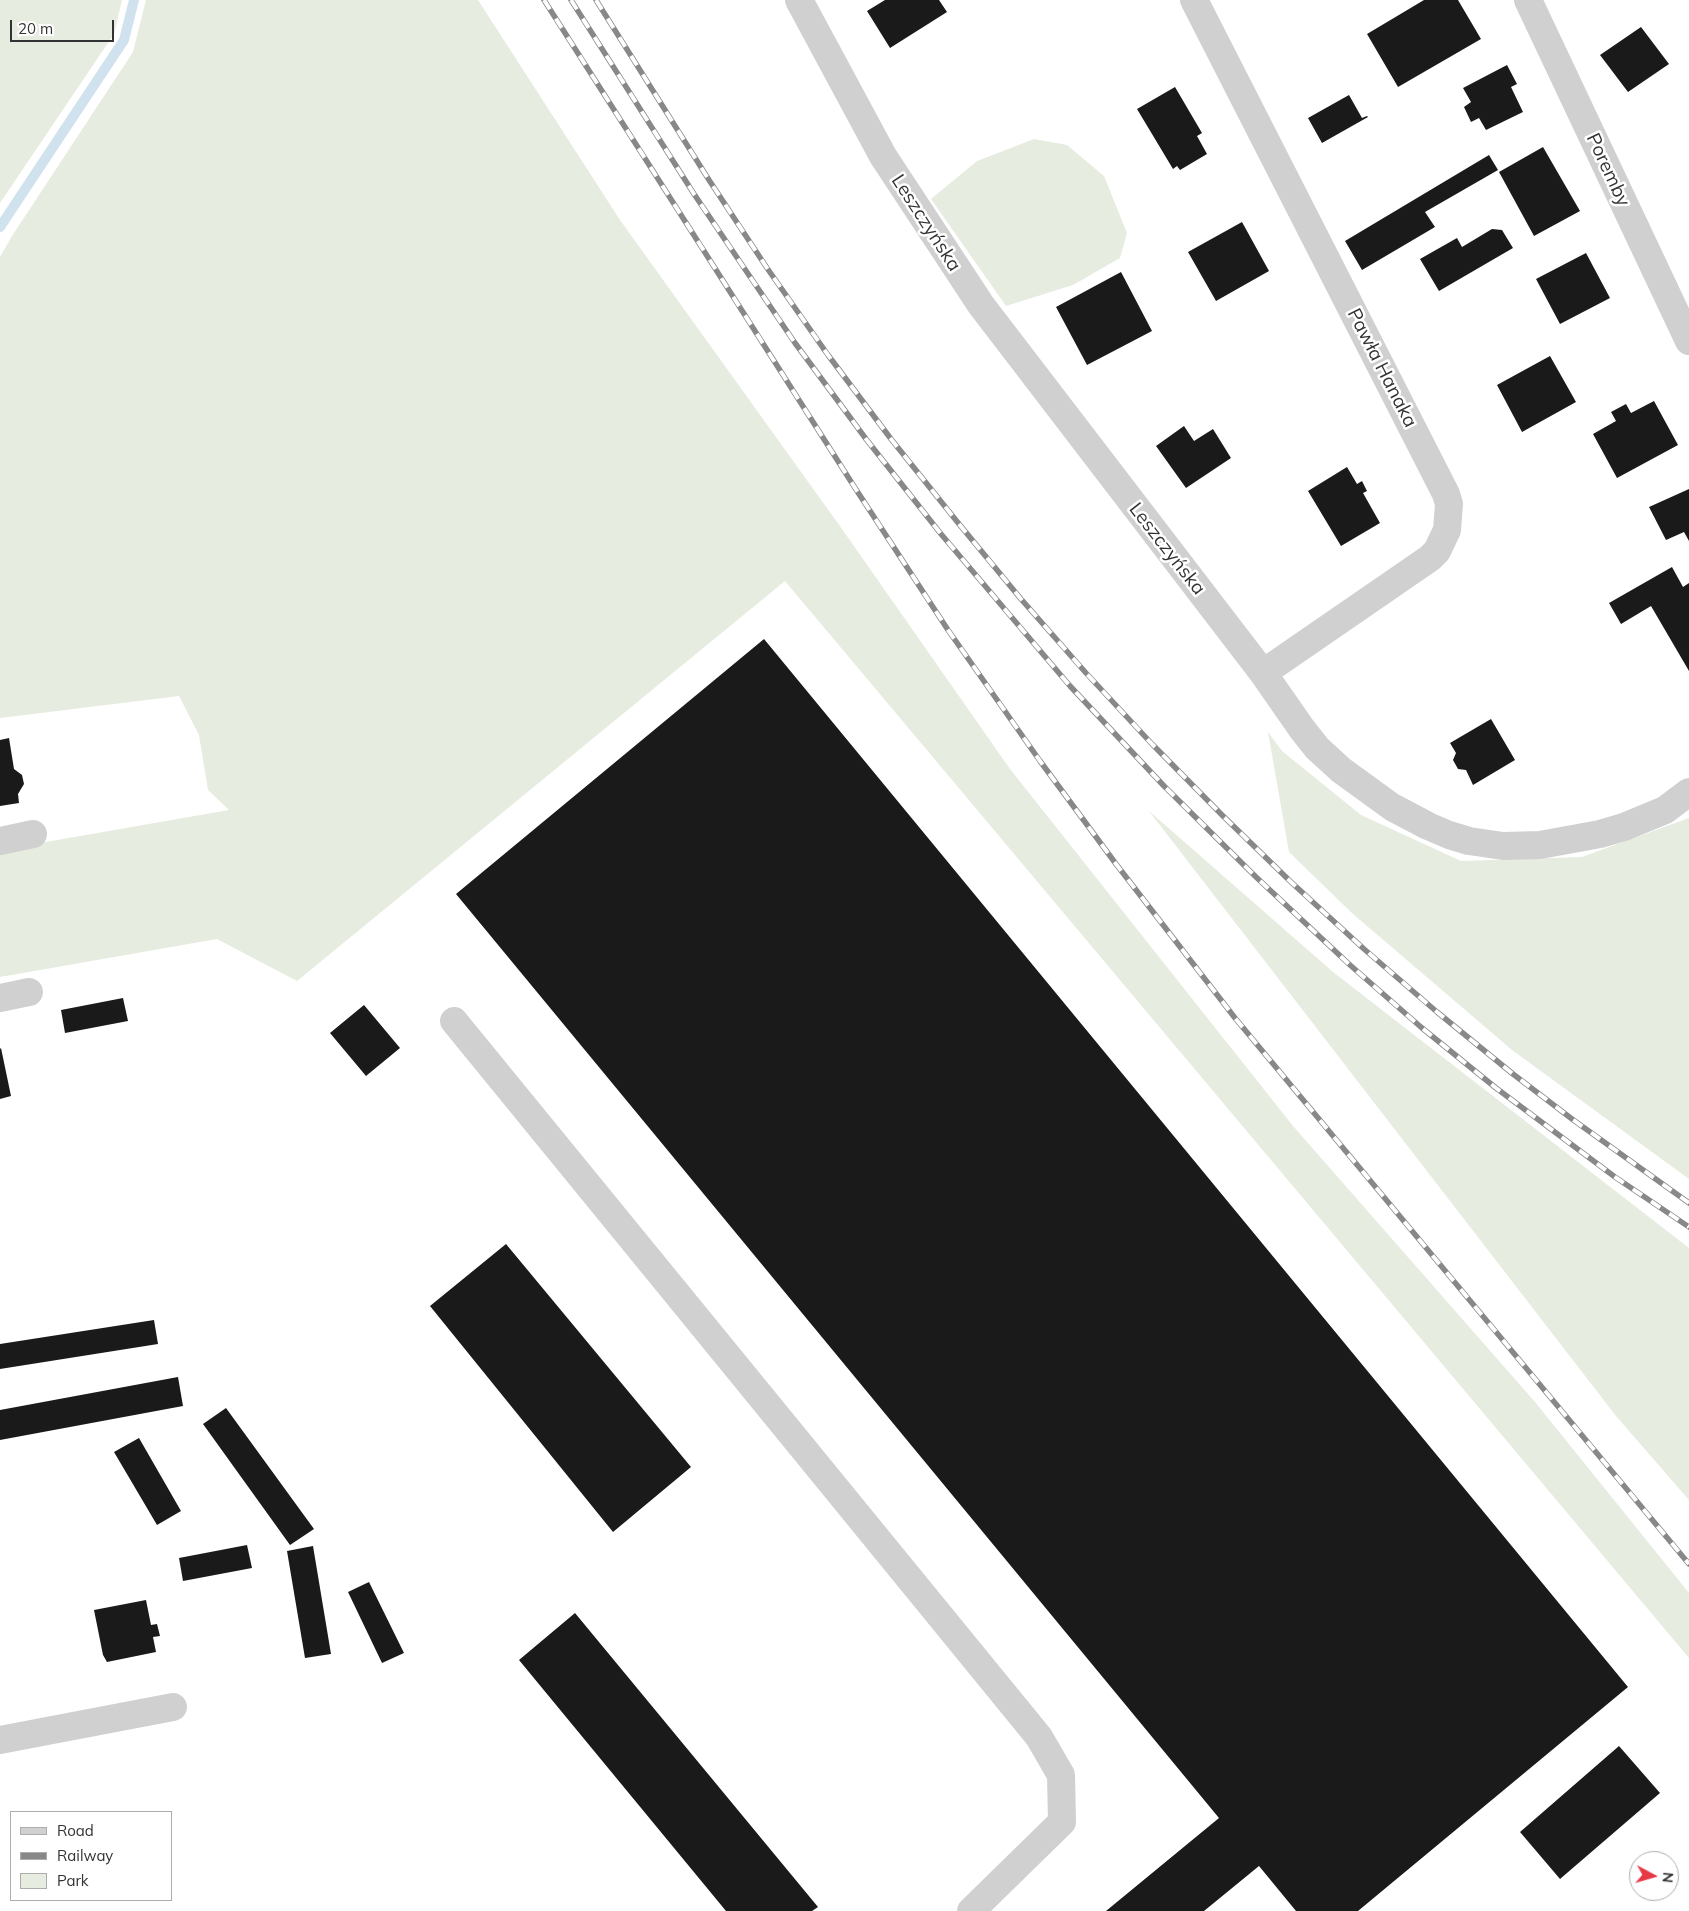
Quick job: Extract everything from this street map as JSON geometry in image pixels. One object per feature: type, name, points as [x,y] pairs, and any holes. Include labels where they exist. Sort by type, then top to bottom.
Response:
[{"type":"street","name":"Leszczyńska","points":[[799,0],[883,156],[981,305],[1263,673],[1302,729],[1317,748],[1341,770],[1409,817],[1449,835],[1488,845],[1503,846],[1540,845],[1600,834],[1645,819],[1665,810],[1689,792]]},
{"type":"street","name":"Pawła Hanaka","points":[[1194,0],[1449,504],[1447,530],[1437,551],[1430,558],[1263,673]]},
{"type":"street","name":"Poremby","points":[[1528,0],[1689,340]]},
{"type":"street","points":[[0,841],[33,834]]},
{"type":"street","points":[[0,998],[29,992]]},
{"type":"street","points":[[454,1021],[1039,1737],[1061,1775],[1062,1822],[971,1911]]},
{"type":"street","points":[[0,1740],[173,1707]]},
{"type":"green space","points":[[0,0],[122,0],[114,34],[0,203]]},
{"type":"green space","points":[[146,0],[478,0],[620,220],[842,529],[1010,769],[1293,1126],[1535,1402],[1689,1593],[1689,1658],[785,581],[297,981],[217,939],[0,977],[0,850],[229,810],[208,790],[199,735],[179,696],[0,718],[0,257],[133,52]]},
{"type":"green space","points":[[1034,139],[1067,145],[1104,176],[1127,233],[1120,258],[1073,285],[1006,306],[931,199],[977,161]]},
{"type":"green space","points":[[1268,732],[1282,751],[1361,815],[1461,861],[1582,857],[1689,818],[1689,1179],[1512,1050],[1353,914],[1289,852]]},
{"type":"green space","points":[[1149,811],[1333,972],[1689,1248],[1689,1500],[1616,1416]]},
{"type":"building","points":[[885,0],[939,0],[947,12],[890,48],[867,11]]},
{"type":"building","points":[[1424,0],[1458,0],[1481,39],[1398,87],[1367,34]]},
{"type":"building","points":[[1641,27],[1669,64],[1628,92],[1600,55]]},
{"type":"building","points":[[1507,65],[1517,84],[1511,87],[1523,112],[1486,130],[1479,118],[1471,122],[1464,107],[1471,102],[1463,88]]},
{"type":"building","points":[[1175,87],[1202,133],[1197,136],[1207,154],[1180,170],[1177,166],[1173,169],[1137,109]]},
{"type":"building","points":[[1349,95],[1362,118],[1368,117],[1322,143],[1308,118]]},
{"type":"building","points":[[1543,147],[1580,211],[1534,236],[1499,172]]},
{"type":"building","points":[[1489,155],[1498,170],[1425,212],[1435,227],[1362,270],[1345,241]]},
{"type":"building","points":[[1242,222],[1269,271],[1216,301],[1188,252]]},
{"type":"building","points":[[1492,229],[1502,230],[1513,248],[1439,291],[1420,259],[1457,238],[1462,247]]},
{"type":"building","points":[[1586,253],[1610,298],[1560,324],[1536,279]]},
{"type":"building","points":[[1121,272],[1152,331],[1087,365],[1056,307]]},
{"type":"building","points":[[1550,356],[1576,402],[1522,432],[1497,385]]},
{"type":"building","points":[[1654,401],[1678,445],[1617,478],[1593,434],[1616,421],[1611,412],[1626,404],[1631,413]]},
{"type":"building","points":[[1184,426],[1194,441],[1213,429],[1231,458],[1186,488],[1156,446]]},
{"type":"building","points":[[1347,467],[1357,484],[1362,481],[1367,491],[1363,493],[1380,523],[1341,546],[1308,491]]},
{"type":"building","points":[[1689,489],[1689,541],[1684,532],[1666,540],[1649,507]]},
{"type":"building","points":[[1672,567],[1683,587],[1689,583],[1689,671],[1651,606],[1621,624],[1609,603]]},
{"type":"building","points":[[764,639],[1628,1687],[1358,1911],[1296,1911],[1259,1866],[1204,1911],[1106,1911],[1219,1818],[456,894]]},
{"type":"building","points":[[1491,719],[1515,760],[1473,785],[1466,770],[1458,769],[1453,760],[1456,753],[1450,743]]},
{"type":"building","points":[[9,738],[14,769],[22,775],[24,784],[18,794],[19,803],[0,806],[0,740]]},
{"type":"building","points":[[123,998],[128,1021],[65,1033],[61,1010]]},
{"type":"building","points":[[364,1005],[400,1048],[366,1076],[330,1033]]},
{"type":"building","points":[[0,1049],[11,1096],[0,1099]]},
{"type":"building","points":[[506,1244],[691,1467],[613,1532],[430,1306]]},
{"type":"building","points":[[154,1320],[158,1344],[0,1369],[0,1344]]},
{"type":"building","points":[[178,1377],[183,1406],[0,1440],[0,1410]]},
{"type":"building","points":[[226,1408],[314,1529],[290,1545],[203,1424]]},
{"type":"building","points":[[139,1438],[181,1511],[157,1525],[114,1452]]},
{"type":"building","points":[[247,1545],[252,1568],[183,1581],[179,1558]]},
{"type":"building","points":[[313,1546],[331,1654],[305,1658],[287,1551]]},
{"type":"building","points":[[369,1582],[404,1653],[382,1663],[348,1592]]},
{"type":"building","points":[[146,1600],[151,1625],[157,1624],[160,1636],[153,1637],[156,1652],[107,1662],[103,1655],[94,1610]]},
{"type":"building","points":[[575,1613],[818,1907],[812,1911],[726,1911],[519,1660]]},
{"type":"building","points":[[1619,1746],[1660,1793],[1560,1879],[1520,1832]]},
{"type":"waterway","points":[[0,227],[124,40],[134,0]]},
{"type":"railway","points":[[544,0],[857,491],[948,630],[1040,761],[1116,864],[1235,1018],[1689,1564]]},
{"type":"railway","points":[[571,0],[694,194],[795,343],[866,439],[941,534],[1070,686],[1164,786],[1256,877],[1350,965],[1422,1028],[1496,1088],[1615,1177],[1689,1227]]},
{"type":"railway","points":[[596,0],[709,180],[767,268],[828,355],[891,439],[959,524],[1086,673],[1222,815],[1364,949],[1513,1074],[1689,1203]]}]
